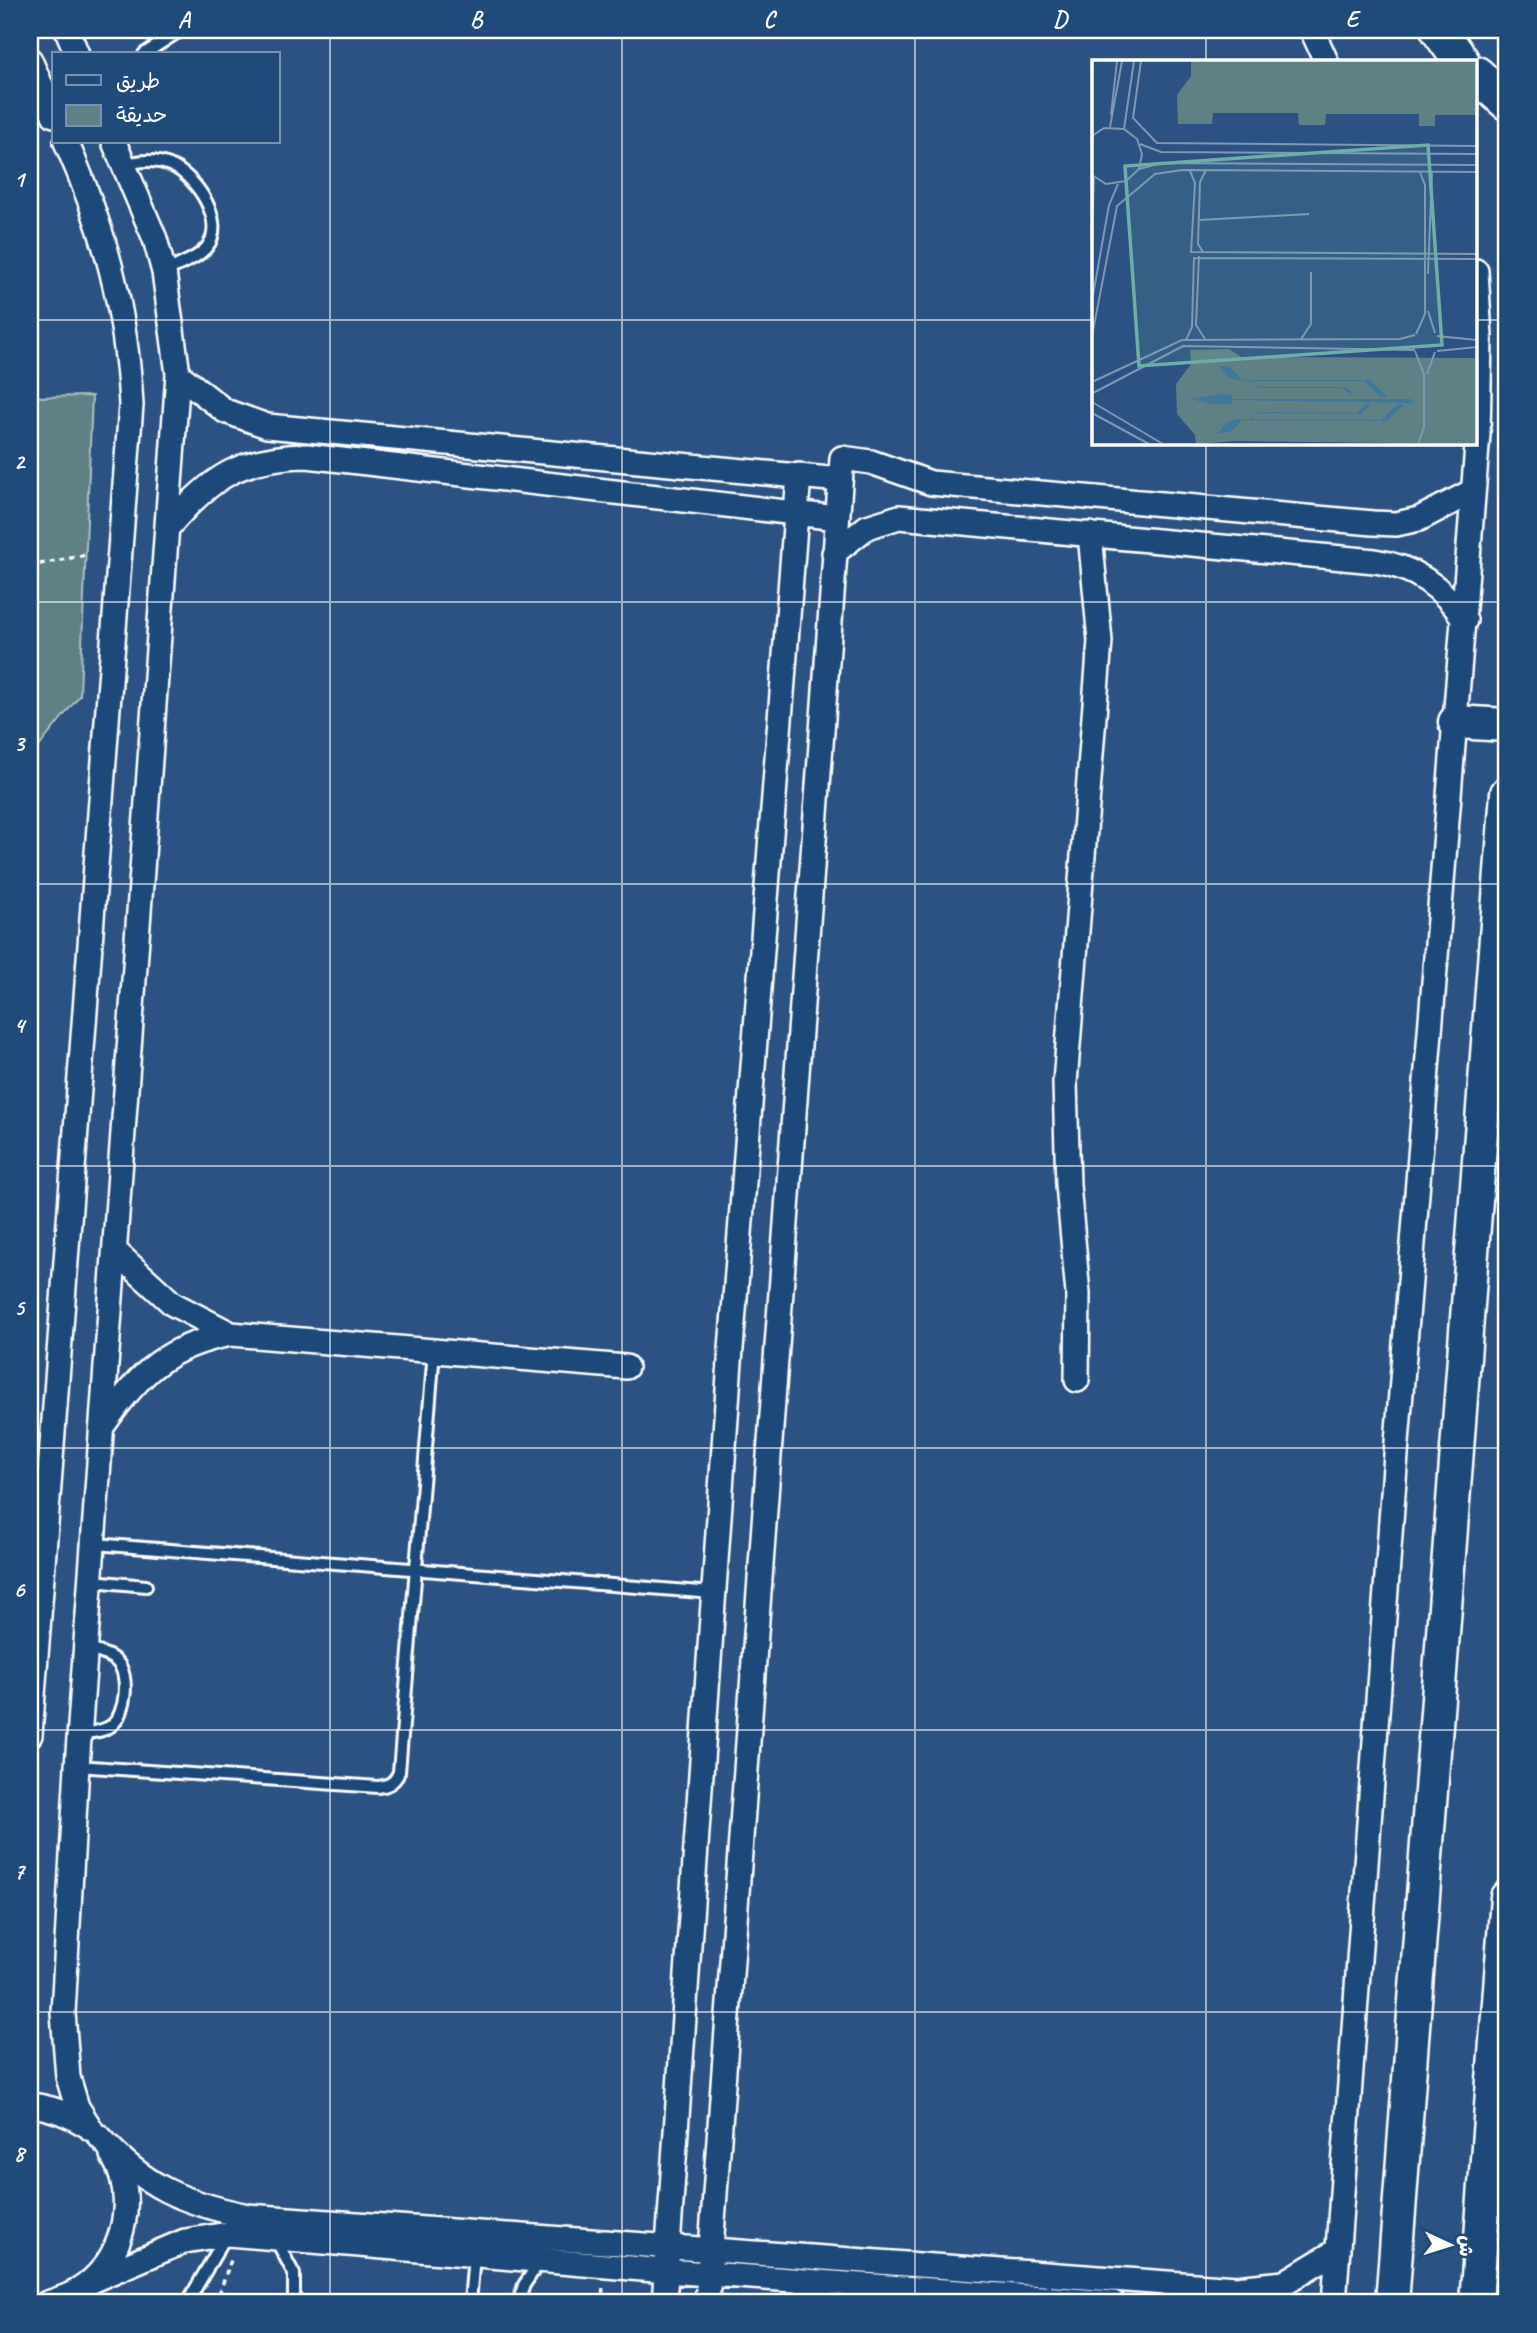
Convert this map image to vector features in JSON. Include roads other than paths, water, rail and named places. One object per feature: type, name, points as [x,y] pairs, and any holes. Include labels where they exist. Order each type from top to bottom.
[{"type":"main road","points":[[1439,30],[1460,60]]},
{"type":"main road","points":[[1478,76],[1507,102]]},
{"type":"main road","points":[[1455,722],[1507,725]]},
{"type":"main road","points":[[1392,2303],[1507,793]]},
{"type":"main road","points":[[1476,2303],[1507,1897]]},
{"type":"street","points":[[66,30],[76,52]]},
{"type":"street","points":[[1311,30],[1326,60]]},
{"type":"street","points":[[30,60],[52,110]]},
{"type":"street","points":[[30,1735],[131,405],[128,347],[118,290],[102,234],[67,144]]},
{"type":"street","points":[[93,2280],[113,2256],[120,2236],[125,2194],[117,2164],[76,2107],[64,2045],[77,1766],[178,374],[164,272],[155,239],[115,144]]},
{"type":"street","points":[[1478,328],[1478,416]]},
{"type":"street","points":[[178,374],[225,411],[278,428],[799,475],[871,462],[931,483],[1373,523],[1396,524],[1419,519],[1473,491]]},
{"type":"street","points":[[1334,2303],[1395,1466],[1465,620],[1476,444]]},
{"type":"street","points":[[169,526],[198,492],[218,478],[262,460],[285,456],[307,456],[837,518]]},
{"type":"street","points":[[707,2303],[841,469]]},
{"type":"street","points":[[664,2303],[713,1593],[799,475]]},
{"type":"street","points":[[834,553],[867,527],[899,517],[1391,564],[1433,584],[1465,620]]},
{"type":"street","points":[[1077,1380],[1078,1294],[1068,1185],[1065,1083],[1100,641],[1090,534]]},
{"type":"street","points":[[115,1251],[173,1304],[231,1334]]},
{"type":"street","points":[[102,1427],[135,1381],[159,1361],[186,1346],[231,1334],[626,1367]]},
{"type":"street","points":[[30,2105],[47,2106],[70,2115],[95,2133],[125,2165],[153,2184],[183,2199],[237,2214],[1236,2288],[1284,2283],[1338,2250]]},
{"type":"street","points":[[60,2301],[93,2280],[185,2241],[232,2235],[666,2271],[1113,2303]]},
{"type":"lane","points":[[147,52],[181,30]]},
{"type":"lane","points":[[124,164],[148,160],[171,165],[189,179],[211,213],[214,228],[206,248],[164,272]]},
{"type":"lane","points":[[77,1766],[378,1787],[391,1784],[400,1772],[434,1351]]},
{"type":"lane","points":[[94,1544],[713,1593]]},
{"type":"lane","points":[[92,1581],[146,1586]]},
{"type":"lane","points":[[80,1734],[104,1729],[116,1722],[121,1710],[124,1681],[123,1669],[115,1660],[87,1648]]},
{"type":"lane","points":[[187,2303],[232,2235]]},
{"type":"lane","points":[[275,2238],[284,2249],[294,2274],[294,2303]]},
{"type":"lane","points":[[470,2303],[474,2255]]},
{"type":"lane","points":[[518,2303],[524,2286],[540,2260]]}]
